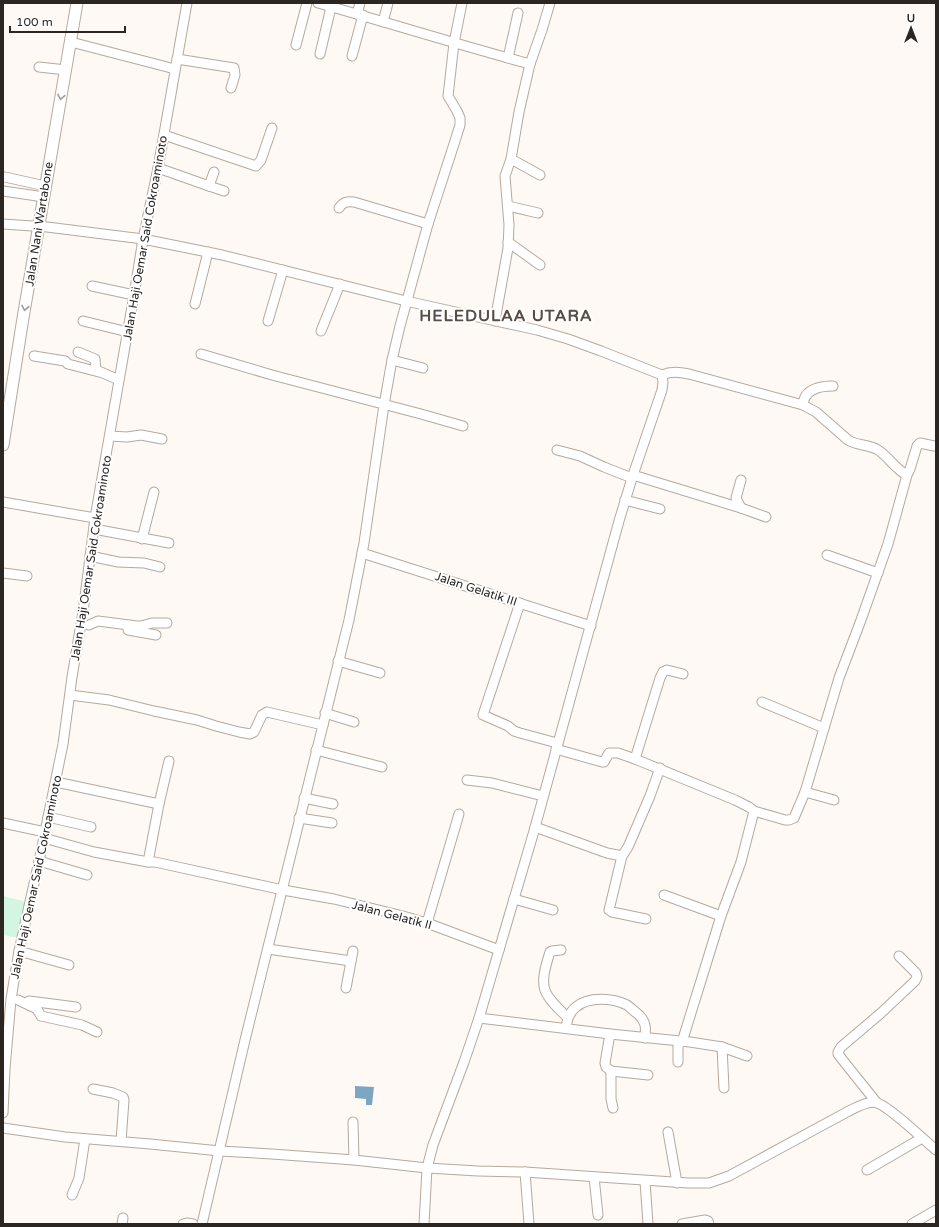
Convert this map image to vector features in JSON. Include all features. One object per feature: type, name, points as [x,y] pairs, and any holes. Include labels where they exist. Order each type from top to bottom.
[{"type":"main road","name":"Jalan Nani Wartabone","points":[[3,444],[44,192],[77,3]]},
{"type":"street","name":"Jalan Haji Oemar Said Cokroaminoto","points":[[3,1113],[6,1062],[15,999],[19,951],[56,782],[70,695],[85,625],[90,556],[95,518],[120,380],[142,239],[158,168],[187,3]]},
{"type":"street","points":[[296,45],[307,3]]},
{"type":"street","points":[[318,3],[530,64]]},
{"type":"street","points":[[352,56],[360,14],[360,3]]},
{"type":"street","points":[[383,22],[388,3]]},
{"type":"street","points":[[202,1224],[304,798],[349,620],[362,553],[392,360],[406,301],[428,224],[460,125],[460,118],[448,96],[454,43],[462,3]]},
{"type":"street","points":[[495,321],[508,242],[508,206],[505,176],[511,159],[519,112],[530,64],[550,3]]},
{"type":"street","points":[[320,54],[331,6]]},
{"type":"street","points":[[508,58],[518,13]]},
{"type":"street","points":[[71,42],[175,69]]},
{"type":"street","points":[[177,59],[234,68],[235,72],[231,88]]},
{"type":"street","points":[[39,67],[66,70]]},
{"type":"street","points":[[164,135],[256,166],[261,160],[272,128]]},
{"type":"street","points":[[511,159],[540,175]]},
{"type":"street","points":[[158,168],[224,191]]},
{"type":"street","points":[[209,186],[214,172]]},
{"type":"street","points":[[5,177],[44,192]]},
{"type":"street","points":[[3,191],[44,192]]},
{"type":"street","points":[[339,208],[343,203],[354,202],[428,224]]},
{"type":"street","points":[[508,206],[538,213]]},
{"type":"street","points":[[3,224],[142,239],[208,252],[406,301],[524,327],[568,339],[662,375],[671,372],[689,374],[803,405],[816,412],[848,440],[872,447],[879,451],[901,472],[907,475]]},
{"type":"street","points":[[508,242],[540,265]]},
{"type":"street","points":[[195,304],[208,252]]},
{"type":"street","points":[[268,321],[283,270]]},
{"type":"street","points":[[321,331],[340,284]]},
{"type":"street","points":[[92,286],[134,295]]},
{"type":"street","points":[[83,320],[128,332]]},
{"type":"street","points":[[78,352],[95,359],[95,368],[99,372]]},
{"type":"street","points":[[201,354],[272,375],[463,426]]},
{"type":"street","points":[[34,356],[65,361],[68,364],[99,372],[120,380]]},
{"type":"street","points":[[392,360],[423,368]]},
{"type":"street","points":[[424,1224],[427,1168],[479,1018],[535,827],[625,500],[662,390],[662,375]]},
{"type":"street","points":[[803,405],[805,396],[813,389],[823,386],[833,386]]},
{"type":"street","points":[[110,436],[141,435],[162,439]]},
{"type":"street","points":[[520,603],[483,715],[508,726],[514,731],[602,762],[604,762],[607,755],[611,752],[636,759],[739,801],[754,811],[785,820],[791,819],[795,816],[805,792],[839,678],[888,544],[907,475],[910,470],[918,443],[928,445]]},
{"type":"street","points":[[557,450],[580,456],[604,467],[632,476],[741,508],[766,517]]},
{"type":"street","points":[[741,480],[736,498],[741,508]]},
{"type":"street","points":[[142,539],[154,492]]},
{"type":"street","points":[[625,500],[660,510]]},
{"type":"street","points":[[3,502],[95,518]]},
{"type":"street","points":[[94,529],[169,543]]},
{"type":"street","name":"Jalan Gelatik III","points":[[362,553],[591,626]]},
{"type":"street","points":[[827,555],[878,573]]},
{"type":"street","points":[[90,556],[118,562],[144,563],[160,567]]},
{"type":"street","points":[[3,573],[27,576]]},
{"type":"street","points":[[85,625],[98,621],[137,626],[152,623],[167,623]]},
{"type":"street","points":[[85,625],[156,636]]},
{"type":"street","points":[[338,661],[380,673]]},
{"type":"street","points":[[636,759],[663,672],[667,670],[683,674]]},
{"type":"street","points":[[70,695],[109,700],[247,733],[254,732],[262,715],[267,712],[323,725]]},
{"type":"street","points":[[762,702],[824,728]]},
{"type":"street","points":[[325,713],[354,722]]},
{"type":"street","points":[[316,750],[382,767]]},
{"type":"street","points":[[148,862],[169,761]]},
{"type":"street","points":[[646,919],[612,912],[609,910],[622,856],[631,842],[660,768]]},
{"type":"street","points":[[467,780],[492,783],[543,796]]},
{"type":"street","points":[[56,782],[159,804]]},
{"type":"street","points":[[805,792],[834,800]]},
{"type":"street","points":[[304,798],[333,804]]},
{"type":"street","points":[[678,1062],[680,1042],[721,916],[743,855],[754,811]]},
{"type":"street","points":[[427,923],[459,814]]},
{"type":"street","points":[[48,817],[91,827]]},
{"type":"street","points":[[300,818],[332,823]]},
{"type":"street","name":"Jalan Gelatik II","points":[[3,823],[45,835],[94,852],[155,862],[283,890],[334,899],[427,923],[499,950]]},
{"type":"street","points":[[535,827],[607,853],[622,856]]},
{"type":"street","points":[[39,861],[87,875]]},
{"type":"street","points":[[664,895],[721,916]]},
{"type":"street","points":[[514,899],[553,910]]},
{"type":"street","points":[[268,949],[351,961]]},
{"type":"street","points":[[561,950],[552,950],[550,952],[544,982],[546,995],[567,1018]]},
{"type":"street","points":[[19,951],[69,965]]},
{"type":"street","points":[[346,988],[353,951]]},
{"type":"street","points":[[900,956],[917,975],[914,981],[881,1013],[841,1047],[838,1054],[877,1103],[893,1113],[936,1150]]},
{"type":"street","points":[[15,999],[76,1007]]},
{"type":"street","points":[[15,999],[37,1009],[41,1016],[82,1025],[97,1032]]},
{"type":"street","points":[[566,1028],[567,1018],[576,1006],[592,1000],[619,1002],[632,1009],[643,1019],[645,1025],[644,1038]]},
{"type":"street","points":[[479,1018],[722,1047],[744,1055]]},
{"type":"street","points":[[610,1034],[605,1063],[606,1067],[611,1071],[648,1075]]},
{"type":"street","points":[[722,1047],[724,1088]]},
{"type":"street","points":[[611,1071],[612,1108]]},
{"type":"street","points":[[93,1089],[113,1093],[123,1097],[121,1141]]},
{"type":"street","points":[[3,1128],[84,1139],[121,1141],[220,1151],[354,1160],[427,1168],[525,1172],[704,1184],[715,1181],[748,1165],[857,1107],[873,1102],[877,1103]]},
{"type":"street","points":[[353,1122],[354,1160]]},
{"type":"street","points":[[668,1132],[677,1183]]},
{"type":"street","points":[[867,1170],[922,1138]]},
{"type":"street","points":[[72,1195],[79,1178],[84,1139]]},
{"type":"street","points":[[525,1172],[529,1224]]},
{"type":"street","points":[[594,1177],[598,1215]]},
{"type":"street","points":[[645,1181],[648,1224]]},
{"type":"street","points":[[912,1224],[936,1210]]},
{"type":"street","points":[[682,1224],[707,1220],[709,1224]]},
{"type":"street","points":[[184,1224],[193,1224]]},
{"type":"green space","points":[[3,896],[27,902],[19,938],[3,935]]},
{"type":"water","points":[[355,1086],[374,1087],[372,1105],[366,1105],[366,1099],[355,1098]]},
{"type":"district","name":"HELEDULAA UTARA","points":[[506,315]]}]
